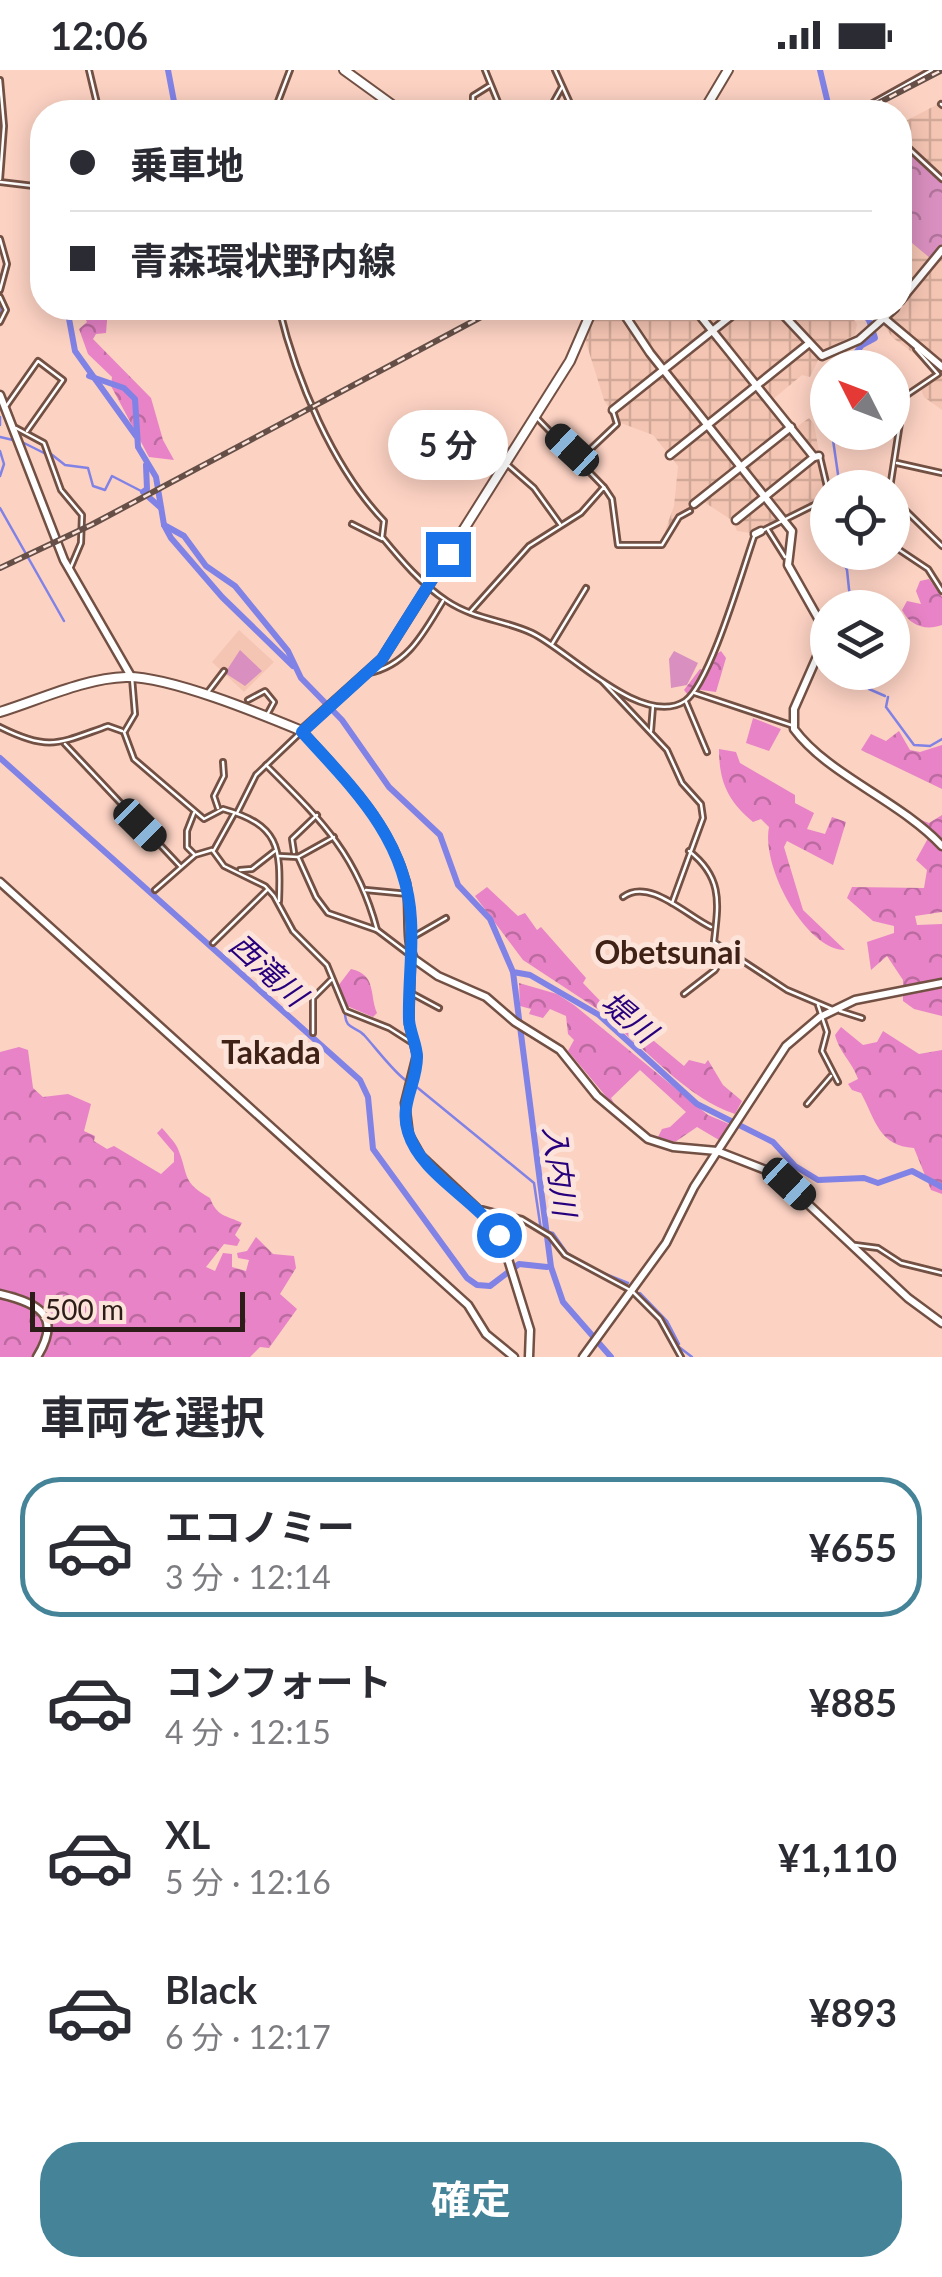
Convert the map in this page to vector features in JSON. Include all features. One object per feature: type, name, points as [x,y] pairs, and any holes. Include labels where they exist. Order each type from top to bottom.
[{"type":"main road","points":[[344,70],[385,100]]},
{"type":"main road","points":[[710,100],[728,70]]},
{"type":"main road","points":[[0,712],[109,680],[132,678],[208,698],[302,732],[368,674],[429,586],[570,361],[588,320]]},
{"type":"street","points":[[90,70],[96,100]]},
{"type":"street","points":[[279,100],[290,70]]},
{"type":"street","points":[[485,70],[497,100]]},
{"type":"street","points":[[556,70],[569,100]]},
{"type":"street","points":[[878,100],[932,70]]},
{"type":"street","points":[[0,80],[4,110],[0,180],[30,185]]},
{"type":"street","points":[[473,100],[490,85]]},
{"type":"street","points":[[555,100],[563,87]]},
{"type":"street","points":[[912,151],[942,178]]},
{"type":"street","points":[[0,239],[7,264],[0,290]]},
{"type":"street","points":[[912,286],[942,250]]},
{"type":"street","points":[[0,297],[6,310],[0,322]]},
{"type":"street","points":[[283,320],[300,373],[342,469],[384,522],[383,538],[429,586],[469,613],[528,631],[602,681],[653,706],[671,707],[694,693],[761,531],[810,507]]},
{"type":"street","points":[[629,320],[785,520],[793,535],[788,562]]},
{"type":"street","points":[[704,320],[817,456],[821,470]]},
{"type":"street","points":[[578,461],[616,426],[613,410],[725,320]]},
{"type":"street","points":[[787,320],[807,345],[822,356],[869,333],[884,320]]},
{"type":"street","points":[[888,320],[942,367]]},
{"type":"street","points":[[894,470],[904,397],[938,374],[913,343]]},
{"type":"street","points":[[670,455],[807,345]]},
{"type":"street","points":[[5,408],[38,361],[63,380],[26,432]]},
{"type":"street","points":[[0,395],[69,570],[132,678],[134,720],[124,732]]},
{"type":"street","points":[[535,416],[612,499],[618,546],[662,544],[678,516],[791,427]]},
{"type":"street","points":[[12,426],[44,443],[60,490],[82,515],[80,543],[69,570]]},
{"type":"street","points":[[736,520],[817,456]]},
{"type":"street","points":[[896,462],[942,473]]},
{"type":"street","points":[[505,463],[534,488],[560,525]]},
{"type":"street","points":[[469,613],[529,546],[581,513],[604,487]]},
{"type":"street","points":[[910,515],[942,546]]},
{"type":"street","points":[[352,524],[378,540],[383,538]]},
{"type":"street","points":[[761,531],[788,562],[826,634],[794,709],[792,724]]},
{"type":"street","points":[[910,557],[928,569],[942,591]]},
{"type":"street","points":[[551,645],[586,588]]},
{"type":"street","points":[[368,674],[408,652],[424,636],[444,599]]},
{"type":"street","points":[[208,698],[207,689],[224,671]]},
{"type":"street","points":[[602,681],[651,733],[678,767],[682,783],[701,804],[702,818],[672,902]]},
{"type":"street","points":[[248,700],[265,691],[274,698],[267,718]]},
{"type":"street","points":[[694,693],[760,718],[792,724],[830,764],[876,792],[942,846]]},
{"type":"street","points":[[685,701],[706,752]]},
{"type":"street","points":[[651,733],[653,706]]},
{"type":"street","points":[[0,726],[36,743],[64,744],[108,726],[124,732],[134,759],[204,820],[219,809]]},
{"type":"street","points":[[155,890],[195,855],[213,851],[252,780],[302,732],[378,818],[394,849],[408,894],[412,938],[409,1024],[417,1061],[405,1108],[408,1135],[421,1156],[475,1206],[499,1235],[530,1330],[529,1357]]},
{"type":"street","points":[[64,744],[180,866]]},
{"type":"street","points":[[219,809],[214,796],[224,776],[223,762]]},
{"type":"street","points":[[266,764],[335,836],[364,890],[377,930]]},
{"type":"street","points":[[219,809],[262,824],[279,856],[279,903]]},
{"type":"street","points":[[195,855],[187,847],[186,831],[196,812]]},
{"type":"street","points":[[318,814],[292,839],[323,908],[377,930],[438,976],[486,998],[560,1050],[585,1083],[638,1133],[665,1146],[717,1151],[776,1174],[942,1322]]},
{"type":"street","points":[[279,856],[297,856],[335,836]]},
{"type":"street","points":[[239,870],[252,869],[277,850]]},
{"type":"street","points":[[213,851],[224,866],[239,870],[268,889],[293,931],[322,956],[346,1011],[377,1022],[415,1045]]},
{"type":"street","points":[[689,851],[704,862],[720,890],[714,942],[788,990],[862,1018]]},
{"type":"street","points":[[0,882],[468,1305],[486,1334],[514,1357]]},
{"type":"street","points":[[213,942],[268,889]]},
{"type":"street","points":[[364,890],[408,894]]},
{"type":"street","points":[[623,898],[638,891],[672,902],[713,927]]},
{"type":"street","points":[[412,938],[446,918]]},
{"type":"street","points":[[684,994],[715,970],[727,950]]},
{"type":"street","points":[[312,1032],[313,998],[332,979]]},
{"type":"street","points":[[583,1357],[666,1242],[717,1151],[778,1055],[834,1009],[877,992],[942,983]]},
{"type":"street","points":[[410,992],[439,1008]]},
{"type":"street","points":[[818,1003],[827,1032],[822,1052],[838,1082]]},
{"type":"street","points":[[807,1104],[832,1075]]},
{"type":"street","points":[[475,1206],[522,1220],[550,1236],[565,1255],[629,1289],[660,1319],[681,1357]]},
{"type":"street","points":[[853,1245],[878,1248],[901,1263],[942,1272]]},
{"type":"street","points":[[0,1294],[35,1304],[45,1316],[48,1335],[38,1357]]},
{"type":"shaded area","points":[[942,102],[942,410],[924,397],[920,387],[937,379],[936,370],[893,338],[880,320],[912,320],[912,118]]},
{"type":"shaded area","points":[[591,320],[854,320],[857,324],[855,335],[823,350],[810,350],[810,377],[802,375],[772,400],[795,428],[810,419],[810,450],[819,450],[822,470],[810,470],[810,504],[751,533],[737,531],[733,521],[704,502],[679,517],[669,534],[665,531],[674,506],[678,466],[653,435],[618,422],[604,400],[584,336]]},
{"type":"shaded area","points":[[239,630],[274,662],[244,692],[212,662]]},
{"type":"green space","points":[[912,153],[942,180],[942,244],[930,258],[912,243]]},
{"type":"green space","points":[[107,320],[106,333],[96,334],[93,339],[151,398],[163,440],[174,460],[149,457],[111,386],[112,377],[88,354],[79,329],[87,322]]},
{"type":"green space","points":[[929,579],[942,597],[942,625],[919,626],[910,619],[910,602],[921,604],[916,591],[920,581]]},
{"type":"green space","points":[[240,650],[262,671],[245,686],[225,673]]},
{"type":"green space","points":[[674,651],[698,663],[687,685],[671,688],[669,659]]},
{"type":"green space","points":[[721,651],[726,658],[716,692],[694,689],[688,695],[684,690],[700,669],[707,671],[712,657]]},
{"type":"green space","points":[[753,718],[781,729],[769,751],[746,743]]},
{"type":"green space","points":[[899,731],[910,750],[920,752],[942,745],[942,789],[861,750],[871,734],[886,741]]},
{"type":"green space","points":[[719,749],[736,752],[740,763],[795,795],[795,803],[814,813],[807,829],[825,834],[832,817],[846,822],[833,865],[787,841],[784,847],[803,910],[845,950],[816,936],[789,904],[772,863],[769,827],[761,819],[753,822],[731,798],[723,781]]},
{"type":"green space","points":[[942,815],[942,912],[915,916],[917,925],[942,924],[942,1016],[914,1009],[903,1001],[903,980],[887,956],[871,970],[867,942],[894,933],[894,926],[873,921],[847,898],[852,887],[924,888],[927,870],[916,860],[932,831],[914,817],[929,823]]},
{"type":"green space","points":[[487,887],[518,916],[525,913],[537,930],[541,927],[586,978],[583,983],[606,1007],[602,1012],[523,960],[475,896]]},
{"type":"green space","points":[[351,969],[369,981],[377,1013],[373,1017],[347,1006],[338,986]]},
{"type":"green space","points":[[519,983],[557,994],[574,1005],[708,1115],[729,1124],[719,1140],[697,1127],[675,1142],[658,1137],[662,1129],[686,1112],[640,1070],[611,1098],[619,1112],[568,1051],[574,1040],[568,1034],[566,1016],[550,1009],[543,1018],[529,1014],[531,1009],[520,1006]]},
{"type":"green space","points":[[620,1022],[642,1039],[648,1036],[684,1066],[689,1060],[705,1064],[708,1060],[723,1085],[742,1101],[735,1114],[687,1088],[617,1027]]},
{"type":"green space","points":[[841,1027],[863,1045],[877,1042],[883,1031],[919,1054],[942,1050],[942,1194],[931,1190],[914,1148],[886,1137],[861,1093],[848,1084],[858,1079],[835,1035]]},
{"type":"green space","points":[[19,1047],[28,1050],[33,1088],[43,1097],[68,1094],[91,1104],[84,1131],[107,1149],[114,1146],[161,1174],[174,1162],[174,1153],[157,1133],[162,1128],[168,1135],[178,1149],[190,1182],[210,1198],[219,1212],[242,1223],[235,1235],[240,1240],[237,1246],[224,1244],[206,1267],[215,1271],[223,1253],[232,1254],[232,1267],[246,1271],[249,1260],[238,1258],[237,1253],[247,1251],[256,1237],[273,1254],[294,1256],[296,1268],[280,1294],[297,1309],[269,1348],[260,1347],[250,1357],[0,1357],[0,1052]]},
{"type":"waterway","name":"堤川","points":[[168,70],[174,100]]},
{"type":"waterway","points":[[820,70],[827,100]]},
{"type":"waterway","points":[[0,282],[3,270]]},
{"type":"waterway","points":[[0,306],[0,319]]},
{"type":"waterway","name":"堤川","points":[[69,320],[75,351],[136,436]]},
{"type":"waterway","points":[[858,350],[875,338],[869,320]]},
{"type":"waterway","name":"堤川","points":[[89,376],[124,388],[135,399],[138,447],[156,477],[164,525],[171,538],[222,597],[293,666]]},
{"type":"waterway","points":[[0,417],[0,425]]},
{"type":"waterway","points":[[0,437],[13,440]]},
{"type":"waterway","points":[[22,442],[46,454]]},
{"type":"waterway","points":[[834,450],[837,470]]},
{"type":"waterway","points":[[0,451],[4,464],[0,476]]},
{"type":"waterway","points":[[51,454],[65,465],[88,468],[93,486],[105,490],[112,476],[143,492]]},
{"type":"waterway","points":[[146,465],[147,489],[143,492],[161,508]]},
{"type":"waterway","points":[[0,508],[64,621]]},
{"type":"waterway","name":"堤川","points":[[164,525],[184,536],[206,566],[235,586],[288,651],[301,678],[342,720],[389,787],[440,835],[458,885],[490,919],[513,972],[530,975],[599,1015],[697,1104],[773,1142],[795,1166],[818,1180],[864,1178],[878,1183],[912,1171],[942,1187]]},
{"type":"waterway","points":[[847,570],[849,590]]},
{"type":"waterway","points":[[871,690],[885,696]]},
{"type":"waterway","points":[[888,697],[886,707],[914,745],[930,746],[942,739]]},
{"type":"waterway","name":"西滝川","points":[[0,758],[360,1080],[368,1097],[373,1149],[467,1278],[477,1285],[490,1286],[519,1264],[547,1267]]},
{"type":"waterway","name":"入内川","points":[[513,972],[551,1267],[563,1302],[611,1357]]},
{"type":"waterway","points":[[345,1014],[349,1025],[364,1035],[407,1081]]},
{"type":"waterway","points":[[413,1084],[534,1183],[541,1230],[553,1233],[567,1253],[589,1267]]},
{"type":"waterway","points":[[593,1269],[628,1283]]},
{"type":"waterway","points":[[640,1293],[667,1321],[679,1344]]},
{"type":"waterway","points":[[679,1347],[692,1357]]},
{"type":"railway","points":[[884,100],[942,70]]},
{"type":"railway","points":[[0,568],[91,525],[475,320]]},
{"type":"district","name":"Obetsunai","points":[[668,951]]},
{"type":"district","name":"Takada","points":[[271,1051]]},
{"type":"route","points":[[448,554],[382,659],[302,732],[378,818],[406,886],[412,934],[409,1024],[417,1055],[406,1095],[408,1135],[421,1156],[475,1206],[499,1235]]}]
